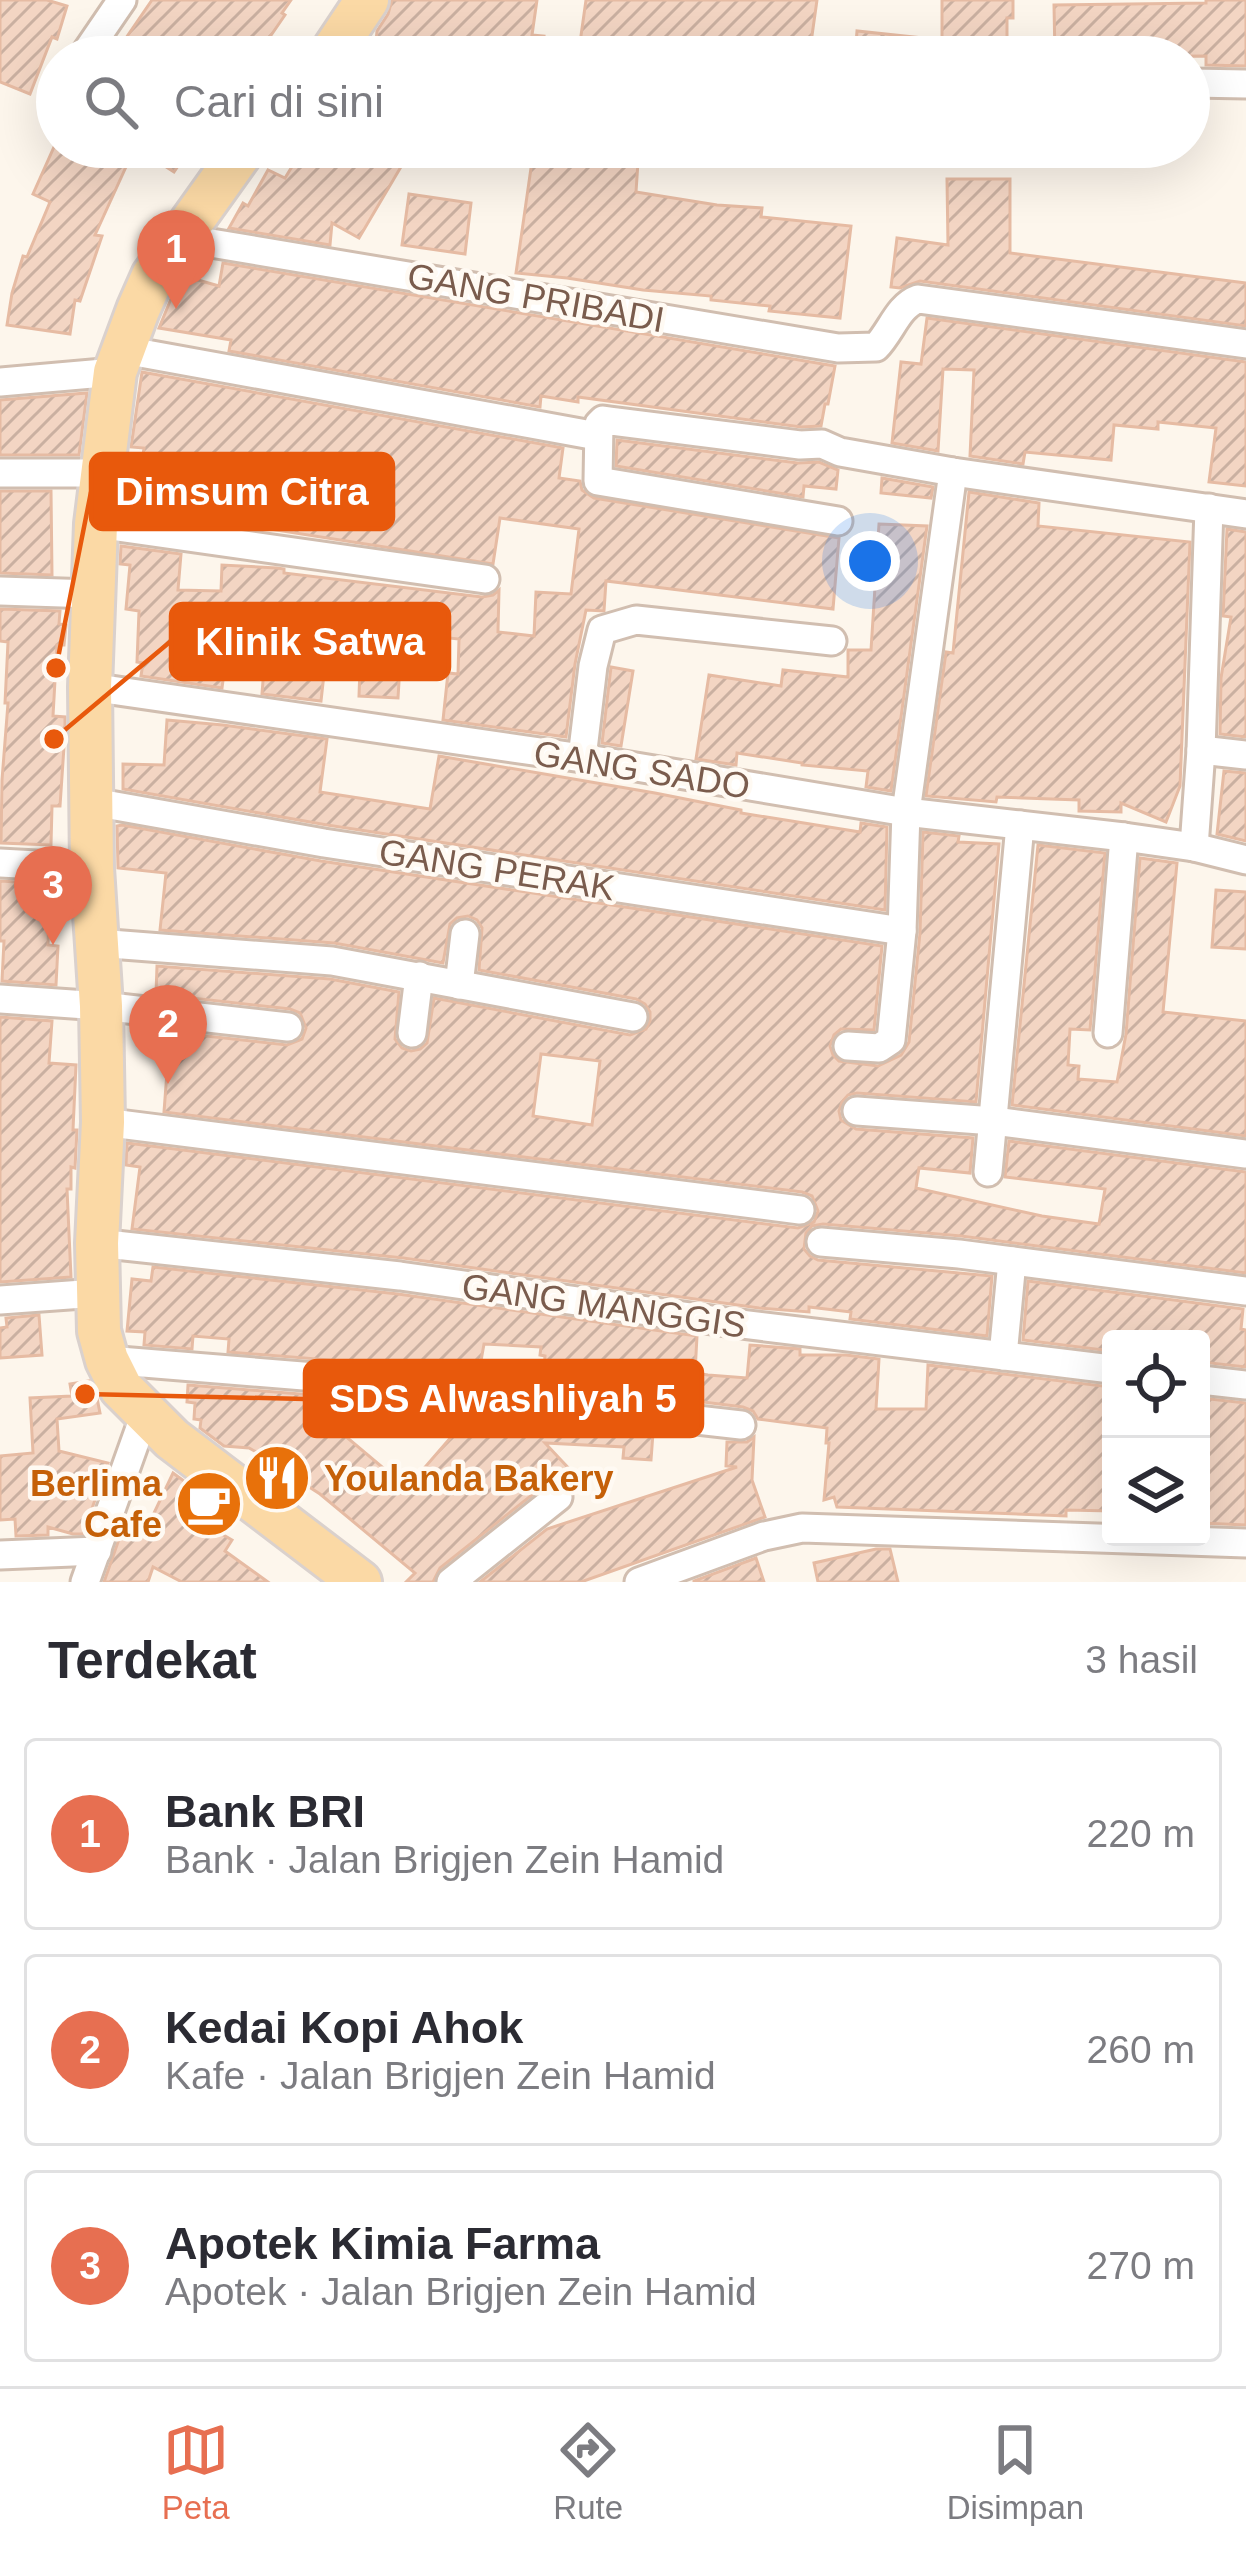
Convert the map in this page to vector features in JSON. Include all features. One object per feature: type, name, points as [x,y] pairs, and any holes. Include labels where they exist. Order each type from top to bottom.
[{"type":"main road","points":[[310,36],[333,0]]},
{"type":"main road","points":[[342,36],[367,0]]},
{"type":"main road","points":[[230,168],[153,276],[119,362],[95,524],[92,868],[104,1122],[97,1243],[99,1331],[121,1388],[145,1414],[360,1582]]},
{"type":"street","points":[[97,36],[122,0]]},
{"type":"street","points":[[1210,83],[1246,84]]},
{"type":"street","name":"GANG PRIBADI","points":[[181,238],[838,348],[876,347],[903,307],[918,299],[1246,344]]},
{"type":"street","points":[[0,382],[119,362],[597,436]]},
{"type":"street","points":[[838,521],[605,484],[596,473],[599,424],[603,420],[822,444],[840,452],[953,472],[1246,514]]},
{"type":"street","points":[[848,1046],[879,1048],[891,1040],[902,932],[906,812],[953,472]]},
{"type":"street","points":[[0,473],[102,473]]},
{"type":"street","points":[[1194,847],[1202,749],[1209,508]]},
{"type":"street","points":[[95,524],[485,578]]},
{"type":"street","points":[[0,591],[93,594]]},
{"type":"street","points":[[582,758],[602,630],[636,620],[832,641]]},
{"type":"street","name":"GANG SADO","points":[[90,687],[582,758],[906,812],[1194,847],[1246,860]]},
{"type":"street","points":[[1202,749],[1246,754]]},
{"type":"street","name":"GANG PERAK","points":[[93,802],[324,843],[902,932]]},
{"type":"street","points":[[988,1172],[1020,825]]},
{"type":"street","points":[[1108,1034],[1124,837]]},
{"type":"street","points":[[0,863],[92,868]]},
{"type":"street","points":[[459,985],[465,934]]},
{"type":"street","points":[[98,943],[332,961],[633,1017]]},
{"type":"street","points":[[412,1033],[419,976]]},
{"type":"street","points":[[0,999],[288,1027]]},
{"type":"street","points":[[857,1111],[994,1120],[1246,1154]]},
{"type":"street","points":[[104,1122],[800,1210]]},
{"type":"street","points":[[821,1242],[1246,1291]]},
{"type":"street","name":"GANG MANGGIS","points":[[97,1243],[400,1276],[1102,1368]]},
{"type":"street","points":[[1003,1357],[1012,1261]]},
{"type":"street","points":[[0,1300],[97,1293]]},
{"type":"street","points":[[107,1360],[475,1390],[741,1425]]},
{"type":"street","points":[[1210,1381],[1246,1385]]},
{"type":"street","points":[[85,1582],[145,1414]]},
{"type":"street","points":[[451,1582],[558,1497]]},
{"type":"street","points":[[639,1582],[802,1528],[1246,1543]]},
{"type":"street","points":[[0,1555],[97,1551]]},
{"type":"building","points":[[0,0],[47,0],[67,6],[58,36],[36,36],[36,78],[30,94],[0,82]]},
{"type":"building","points":[[152,0],[291,0],[270,36],[127,36]]},
{"type":"building","points":[[392,0],[537,0],[532,35],[544,36],[377,36]]},
{"type":"building","points":[[586,0],[817,0],[812,36],[581,36]]},
{"type":"building","points":[[942,0],[1013,0],[1007,36],[942,36]]},
{"type":"building","points":[[1246,0],[1246,66],[1210,65],[1210,36],[1055,36],[1054,5]]},
{"type":"building","points":[[857,31],[904,36],[857,36]]},
{"type":"building","points":[[45,168],[125,168],[95,235],[102,236],[80,301],[75,300],[70,334],[7,325],[23,256],[27,257],[50,202],[33,194]]},
{"type":"building","points":[[291,168],[400,168],[359,238],[332,223],[330,245],[229,228],[268,170],[285,178]]},
{"type":"building","points":[[531,168],[638,168],[636,192],[762,208],[761,217],[851,226],[840,318],[769,311],[770,306],[711,300],[711,296],[516,273]]},
{"type":"building","points":[[947,179],[1010,179],[1010,253],[1246,283],[1246,326],[920,281],[891,287],[897,238],[948,245]]},
{"type":"building","points":[[409,194],[471,203],[465,254],[402,245]]},
{"type":"building","points":[[223,263],[835,366],[828,404],[821,426],[801,427],[578,397],[578,402],[541,396],[540,407],[229,351],[231,340],[159,328],[184,276],[219,286]]},
{"type":"building","points":[[927,318],[1246,362],[1246,486],[1209,482],[1216,428],[1158,422],[1158,429],[1114,425],[1111,460],[1025,452],[1023,464],[970,456],[974,370],[943,369],[938,451],[892,443],[901,362],[921,364]]},
{"type":"building","points":[[142,372],[563,448],[559,478],[580,481],[582,490],[594,498],[839,538],[833,609],[606,581],[604,611],[586,610],[566,737],[443,720],[448,673],[458,674],[459,639],[402,633],[398,698],[359,696],[360,668],[325,665],[321,701],[262,694],[264,668],[273,669],[279,616],[240,614],[237,643],[228,642],[222,688],[141,676],[139,611],[126,609],[130,565],[120,564],[121,546],[181,554],[178,590],[221,591],[222,565],[277,568],[284,573],[482,597],[499,590],[498,632],[534,636],[536,592],[571,594],[579,529],[500,518],[493,564],[213,520],[217,494],[139,484],[144,448],[131,447]]},
{"type":"building","points":[[87,393],[79,455],[0,455],[0,400]]},
{"type":"building","points":[[617,440],[819,462],[838,470],[836,489],[804,486],[803,497],[616,466]]},
{"type":"building","points":[[882,478],[933,487],[931,498],[881,493]]},
{"type":"building","points":[[0,491],[51,491],[52,575],[0,573]]},
{"type":"building","points":[[969,492],[1039,503],[1038,526],[1190,542],[1180,786],[1166,822],[1121,803],[1121,812],[1079,811],[1079,800],[997,797],[996,802],[926,796],[946,652],[953,653]]},
{"type":"building","points":[[879,524],[927,526],[891,791],[866,787],[868,771],[737,753],[736,765],[696,759],[709,675],[781,686],[783,670],[848,677],[848,650],[871,650]]},
{"type":"building","points":[[1227,529],[1246,532],[1246,737],[1220,734],[1221,678],[1231,617],[1223,616]]},
{"type":"building","points":[[0,609],[60,611],[59,624],[66,625],[64,645],[57,645],[53,716],[65,717],[65,732],[60,806],[52,806],[51,845],[1,843],[8,642],[0,641]]},
{"type":"building","points":[[611,667],[633,671],[621,746],[602,743]]},
{"type":"building","points":[[167,720],[327,739],[320,792],[430,809],[439,756],[860,832],[861,823],[887,827],[885,910],[123,789],[123,764],[164,765]]},
{"type":"building","points":[[1224,771],[1246,773],[1246,841],[1217,834]]},
{"type":"building","points":[[117,826],[882,946],[874,1030],[841,1029],[830,1046],[839,1061],[878,1066],[901,1055],[909,1042],[920,933],[923,832],[959,836],[958,842],[999,844],[976,1102],[857,1093],[842,1102],[841,1120],[856,1129],[973,1138],[970,1173],[919,1168],[916,1188],[1099,1224],[1105,1189],[1005,1177],[1009,1141],[1246,1172],[1246,1273],[961,1236],[823,1224],[806,1233],[804,1249],[818,1260],[992,1276],[987,1336],[850,1319],[851,1312],[759,1308],[403,1258],[132,1229],[140,1167],[126,1165],[127,1143],[798,1228],[814,1222],[818,1211],[812,1196],[802,1192],[164,1112],[170,1032],[287,1045],[302,1039],[306,1028],[300,1013],[290,1009],[156,994],[157,966],[330,979],[399,992],[395,1039],[411,1051],[427,1043],[434,998],[630,1035],[646,1029],[650,1012],[636,999],[479,970],[482,928],[468,916],[450,924],[443,963],[334,943],[160,930],[166,873],[118,868]],"holes":[[[541,1054],[600,1061],[592,1125],[533,1116]]]},
{"type":"building","points":[[1038,845],[1105,853],[1090,1030],[1070,1029],[1068,1065],[1079,1066],[1078,1079],[1117,1082],[1126,1034],[1140,858],[1177,863],[1163,1012],[1246,1021],[1246,1136],[1012,1105]]},
{"type":"building","points":[[0,881],[50,884],[48,945],[58,946],[56,985],[2,981]]},
{"type":"building","points":[[1216,890],[1246,892],[1246,949],[1212,947]]},
{"type":"building","points":[[0,1017],[52,1021],[49,1063],[76,1065],[75,1168],[71,1167],[71,1189],[67,1189],[71,1277],[0,1282]]},
{"type":"building","points":[[153,1267],[398,1294],[697,1336],[695,1373],[708,1375],[747,1378],[750,1345],[800,1349],[800,1355],[879,1359],[876,1409],[926,1409],[928,1365],[1102,1386],[1102,1511],[1066,1510],[1066,1516],[837,1507],[834,1497],[824,1500],[827,1428],[758,1419],[743,1407],[543,1382],[541,1347],[484,1344],[479,1372],[228,1352],[229,1339],[193,1336],[192,1349],[144,1345],[145,1332],[127,1331],[132,1279],[151,1281]]},
{"type":"building","points":[[1028,1281],[1243,1309],[1246,1367],[1210,1363],[1210,1330],[1102,1330],[1102,1350],[1023,1340]]},
{"type":"building","points":[[39,1315],[42,1355],[0,1358],[0,1328],[7,1327],[6,1318]]},
{"type":"building","points":[[89,1381],[100,1413],[57,1419],[59,1451],[108,1463],[83,1534],[48,1527],[48,1535],[16,1536],[15,1519],[0,1520],[0,1456],[33,1453],[30,1398],[72,1396],[70,1384]]},
{"type":"building","points":[[188,1385],[473,1408],[653,1433],[651,1460],[623,1458],[624,1447],[545,1443],[574,1474],[566,1481],[547,1483],[440,1568],[433,1582],[406,1582],[415,1573],[320,1494],[249,1448],[224,1446],[200,1428],[201,1420],[194,1419],[195,1403],[187,1402]],"holes":[[[338,1430],[452,1436],[407,1488]]]},
{"type":"building","points":[[1210,1399],[1246,1403],[1246,1525],[1210,1523]]},
{"type":"building","points":[[754,1437],[752,1480],[765,1517],[581,1582],[480,1582],[547,1529],[737,1467],[726,1466],[727,1442],[747,1442]]},
{"type":"building","points":[[173,1473],[218,1506],[208,1526],[232,1540],[225,1551],[268,1582],[182,1582],[153,1567],[148,1582],[104,1582],[124,1525],[145,1532]]},
{"type":"building","points":[[890,1549],[898,1582],[818,1582],[814,1563]]},
{"type":"building","points":[[756,1558],[764,1582],[694,1582],[694,1581]]},
{"type":"place","name":"Bank BRI","points":[[176,309]]},
{"type":"place","name":"Dimsum Citra","points":[[56,668]]},
{"type":"place","name":"Klinik Satwa","points":[[54,739]]},
{"type":"place","name":"Apotek Kimia Farma","points":[[53,945]]},
{"type":"place","name":"Kedai Kopi Ahok","points":[[168,1084]]},
{"type":"place","name":"SDS Alwashliyah 5","points":[[85,1394]]},
{"type":"place","name":"Youlanda Bakery","points":[[277,1478]]},
{"type":"place","name":"Berlima Cafe","points":[[209,1504]]}]
